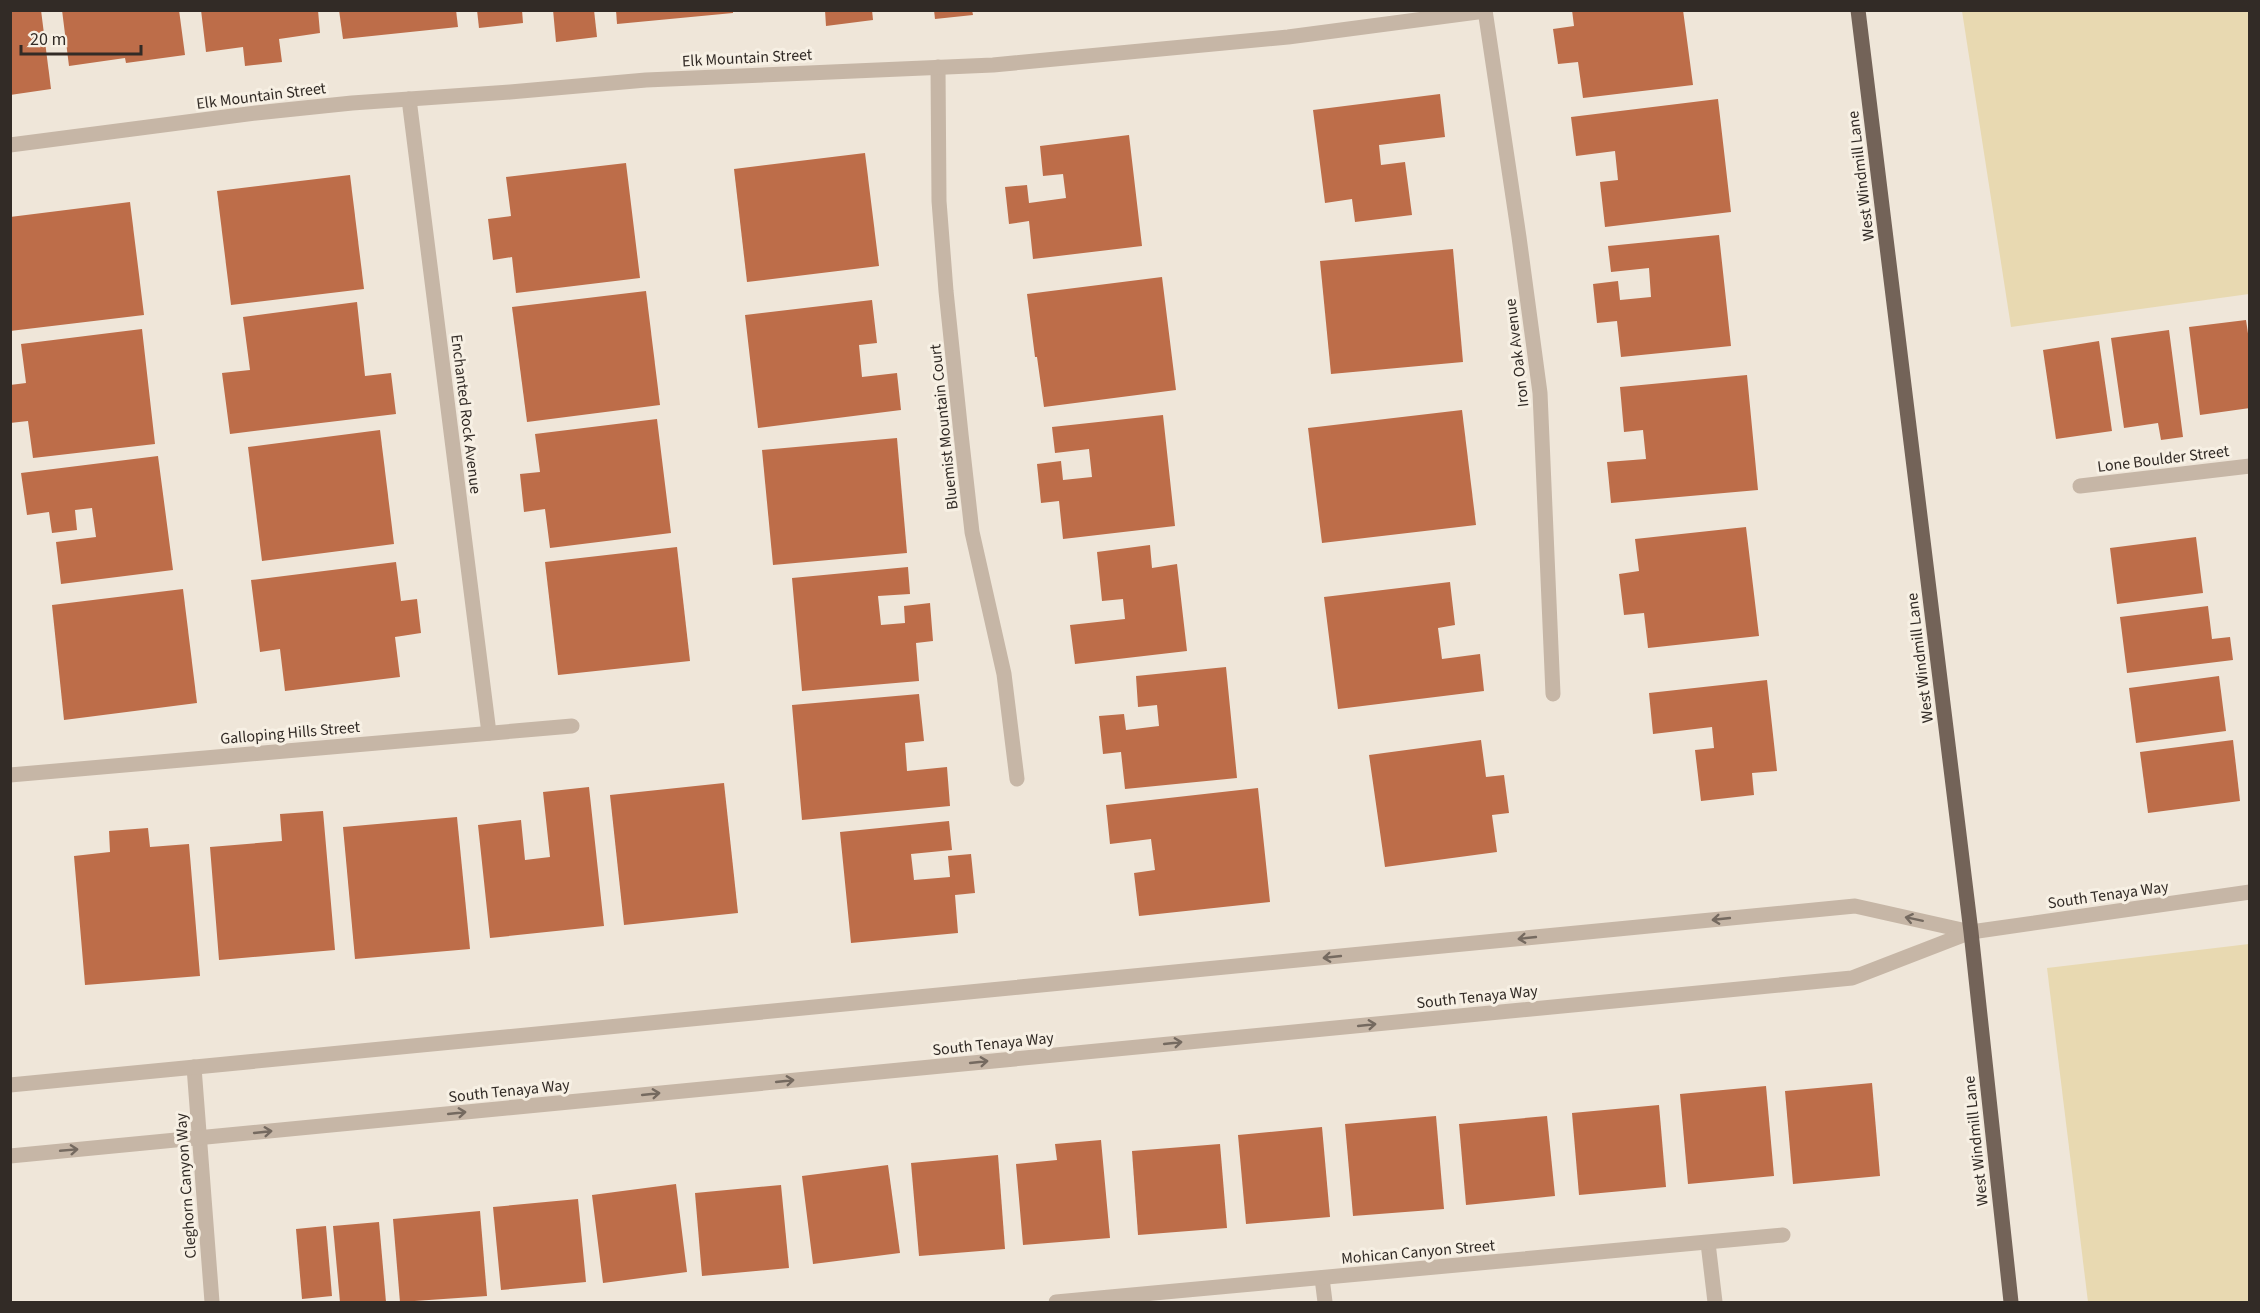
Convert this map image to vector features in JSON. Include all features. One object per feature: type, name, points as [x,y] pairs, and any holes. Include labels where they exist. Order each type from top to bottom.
[{"type":"main road","name":"West Windmill Lane","points":[[1858,10],[1971,932],[2011,1302]]},
{"type":"street","name":"Elk Mountain Street","points":[[10,145],[255,113],[409,99],[646,80],[993,65],[1288,37],[1485,11]]},
{"type":"street","name":"Iron Oak Avenue","points":[[1485,11],[1520,237],[1540,393],[1553,694]]},
{"type":"street","name":"Bluemist Mountain Court","points":[[938,67],[939,201],[961,434],[972,532],[1004,674],[1017,779]]},
{"type":"street","name":"Enchanted Rock Avenue","points":[[409,99],[489,734]]},
{"type":"street","name":"Lone Boulder Street","points":[[2080,486],[2250,466]]},
{"type":"street","name":"Galloping Hills Street","points":[[10,775],[572,726]]},
{"type":"street","name":"South Tenaya Way","points":[[10,1156],[1852,978],[1971,932],[2250,892]]},
{"type":"street","name":"South Tenaya Way","points":[[10,1085],[1855,906],[1971,932]]},
{"type":"street","name":"Cleghorn Canyon Way","points":[[194,1067],[212,1302]]},
{"type":"street","name":"Mohican Canyon Street","points":[[1056,1302],[1783,1235]]},
{"type":"street","points":[[1708,1243],[1716,1302]]},
{"type":"street","points":[[1322,1278],[1325,1302]]},
{"type":"sand","points":[[1962,11],[2249,11],[2249,294],[2011,327]]},
{"type":"sand","points":[[2249,944],[2249,1302],[2088,1302],[2047,968]]},
{"type":"building","points":[[10,10],[41,10],[51,89],[10,95]]},
{"type":"building","points":[[62,10],[179,10],[185,55],[126,63],[125,58],[69,66]]},
{"type":"building","points":[[201,10],[318,10],[320,33],[279,39],[282,62],[245,66],[243,47],[206,52]]},
{"type":"building","points":[[339,10],[456,10],[458,27],[343,39]]},
{"type":"building","points":[[477,10],[522,10],[523,23],[479,28]]},
{"type":"building","points":[[553,10],[594,10],[597,37],[556,42]]},
{"type":"building","points":[[616,10],[733,10],[733,13],[617,24]]},
{"type":"building","points":[[825,10],[872,10],[873,20],[826,26]]},
{"type":"building","points":[[934,10],[972,10],[973,15],[935,19]]},
{"type":"building","points":[[1572,10],[1683,10],[1693,85],[1583,98],[1578,62],[1558,64],[1553,29],[1574,26]]},
{"type":"building","points":[[1440,94],[1445,137],[1379,145],[1381,165],[1405,162],[1412,215],[1355,222],[1352,199],[1325,203],[1313,110]]},
{"type":"building","points":[[1718,99],[1731,212],[1605,227],[1600,182],[1618,180],[1615,151],[1576,156],[1571,117]]},
{"type":"building","points":[[1129,135],[1142,246],[1033,259],[1029,221],[1009,224],[1005,187],[1027,185],[1029,203],[1066,198],[1063,174],[1043,176],[1040,146]]},
{"type":"building","points":[[865,153],[879,266],[747,282],[734,169]]},
{"type":"building","points":[[626,163],[640,278],[516,293],[512,257],[493,260],[488,219],[511,216],[506,177]]},
{"type":"building","points":[[350,175],[364,289],[231,305],[217,191]]},
{"type":"building","points":[[130,202],[144,315],[10,331],[10,217]]},
{"type":"building","points":[[1719,235],[1731,346],[1621,357],[1617,321],[1597,323],[1593,284],[1618,281],[1620,300],[1651,297],[1649,268],[1611,272],[1608,246]]},
{"type":"building","points":[[1453,249],[1463,362],[1331,374],[1320,261]]},
{"type":"building","points":[[1162,277],[1176,390],[1044,407],[1027,294]]},
{"type":"building","points":[[646,291],[660,405],[527,422],[512,307]]},
{"type":"building","points":[[872,300],[877,343],[859,345],[862,377],[897,373],[901,410],[758,428],[745,315]]},
{"type":"building","points":[[357,302],[365,376],[391,373],[396,414],[230,434],[222,373],[250,370],[243,317]]},
{"type":"building","points":[[2246,320],[2250,347],[2250,408],[2200,415],[2189,327]]},
{"type":"building","points":[[142,329],[155,444],[33,458],[28,421],[10,423],[10,385],[26,383],[21,344]]},
{"type":"building","points":[[2169,330],[2183,437],[2161,440],[2158,423],[2124,428],[2111,338]]},
{"type":"building","points":[[2099,341],[2112,431],[2056,439],[2043,350]]},
{"type":"building","points":[[1747,375],[1758,490],[1611,503],[1607,462],[1646,459],[1643,430],[1624,432],[1620,387]]},
{"type":"building","points":[[1462,410],[1476,525],[1322,543],[1308,428]]},
{"type":"building","points":[[1163,415],[1175,526],[1063,539],[1059,501],[1041,503],[1037,464],[1061,461],[1063,480],[1092,477],[1089,449],[1055,453],[1052,427]]},
{"type":"building","points":[[657,419],[671,533],[550,548],[545,509],[524,512],[520,474],[540,472],[535,434]]},
{"type":"building","points":[[380,430],[394,544],[262,561],[248,447]]},
{"type":"building","points":[[897,438],[907,553],[773,565],[762,450]]},
{"type":"building","points":[[158,456],[173,570],[61,584],[56,542],[96,537],[92,508],[75,510],[77,530],[52,533],[49,512],[27,515],[21,473]]},
{"type":"building","points":[[1746,527],[1759,636],[1648,648],[1644,613],[1624,615],[1619,574],[1639,571],[1635,539]]},
{"type":"building","points":[[2196,537],[2203,593],[2117,604],[2110,548]]},
{"type":"building","points":[[1150,545],[1152,568],[1177,564],[1187,651],[1075,664],[1070,625],[1125,619],[1123,599],[1102,601],[1097,552]]},
{"type":"building","points":[[677,547],[690,661],[558,675],[545,562]]},
{"type":"building","points":[[396,562],[401,601],[417,599],[421,633],[395,637],[400,677],[285,691],[280,649],[260,652],[251,580]]},
{"type":"building","points":[[908,567],[910,594],[878,596],[881,625],[905,623],[904,606],[930,603],[933,641],[916,643],[919,681],[802,691],[792,578]]},
{"type":"building","points":[[1450,582],[1455,625],[1438,628],[1442,659],[1480,654],[1484,691],[1338,709],[1324,597]]},
{"type":"building","points":[[183,589],[197,703],[64,720],[52,605]]},
{"type":"building","points":[[2208,606],[2212,639],[2230,637],[2233,660],[2127,673],[2120,617]]},
{"type":"building","points":[[1226,667],[1237,778],[1125,789],[1121,752],[1103,754],[1099,716],[1124,714],[1126,730],[1159,726],[1157,705],[1138,707],[1136,676]]},
{"type":"building","points":[[2219,676],[2226,731],[2136,743],[2129,688]]},
{"type":"building","points":[[1767,680],[1777,771],[1752,773],[1754,795],[1701,801],[1695,750],[1714,748],[1712,727],[1653,734],[1649,693]]},
{"type":"building","points":[[919,694],[924,741],[905,743],[907,771],[947,767],[950,806],[802,820],[792,705]]},
{"type":"building","points":[[1481,740],[1486,777],[1504,775],[1509,813],[1492,815],[1497,852],[1385,867],[1369,755]]},
{"type":"building","points":[[2233,740],[2240,801],[2148,813],[2140,752]]},
{"type":"building","points":[[724,783],[738,913],[624,925],[610,795]]},
{"type":"building","points":[[589,787],[604,926],[490,938],[478,825],[521,820],[525,860],[550,857],[543,792]]},
{"type":"building","points":[[1258,788],[1270,902],[1139,916],[1134,873],[1155,870],[1151,839],[1110,844],[1106,805]]},
{"type":"building","points":[[323,811],[335,950],[219,960],[210,847],[282,841],[280,814]]},
{"type":"building","points":[[457,817],[470,949],[355,959],[343,827]]},
{"type":"building","points":[[949,821],[952,850],[911,854],[914,880],[950,877],[948,856],[971,854],[975,893],[955,895],[958,933],[851,943],[840,832]]},
{"type":"building","points":[[148,828],[150,847],[189,844],[200,976],[85,985],[74,856],[110,852],[109,831]]},
{"type":"building","points":[[1872,1083],[1880,1176],[1793,1184],[1785,1091]]},
{"type":"building","points":[[1766,1086],[1774,1176],[1688,1184],[1680,1094]]},
{"type":"building","points":[[1659,1105],[1666,1187],[1579,1195],[1572,1113]]},
{"type":"building","points":[[1436,1116],[1444,1209],[1353,1216],[1345,1124]]},
{"type":"building","points":[[1547,1116],[1555,1196],[1466,1205],[1459,1124]]},
{"type":"building","points":[[1322,1127],[1330,1217],[1246,1224],[1238,1135]]},
{"type":"building","points":[[1101,1140],[1110,1238],[1023,1245],[1016,1164],[1057,1160],[1055,1144]]},
{"type":"building","points":[[1220,1144],[1227,1228],[1138,1235],[1132,1151]]},
{"type":"building","points":[[998,1155],[1005,1249],[919,1256],[911,1163]]},
{"type":"building","points":[[888,1165],[900,1253],[813,1264],[802,1176]]},
{"type":"building","points":[[676,1184],[687,1272],[603,1283],[592,1195]]},
{"type":"building","points":[[781,1185],[789,1268],[702,1276],[695,1193]]},
{"type":"building","points":[[578,1199],[586,1282],[501,1290],[493,1207]]},
{"type":"building","points":[[480,1211],[487,1296],[400,1302],[393,1219]]},
{"type":"building","points":[[379,1222],[386,1302],[340,1302],[333,1226]]},
{"type":"building","points":[[326,1226],[332,1296],[302,1299],[296,1229]]}]
